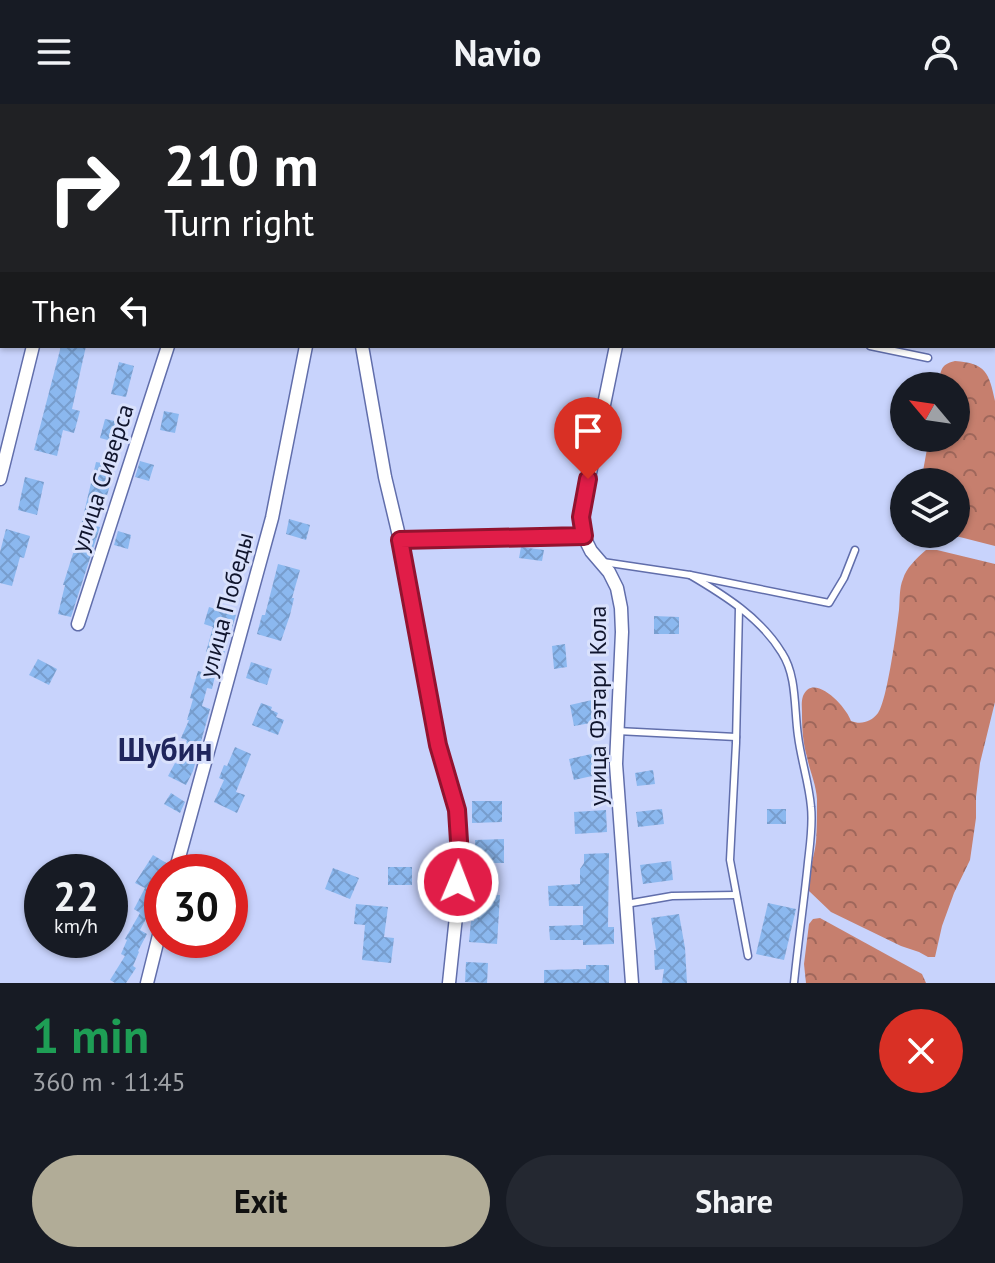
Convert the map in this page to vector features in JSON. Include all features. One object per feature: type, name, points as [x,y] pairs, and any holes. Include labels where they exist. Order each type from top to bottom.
[{"type":"street","points":[[0,479],[33,348]]},
{"type":"street","name":"улица Сиверса","points":[[78,624],[167,348]]},
{"type":"street","name":"улица Победы","points":[[180,854],[272,518],[306,348]]},
{"type":"street","points":[[362,348],[438,745],[457,810],[460,857],[449,983]]},
{"type":"street","points":[[584,536],[583,505],[616,348]]},
{"type":"street","name":"улица Фэтари Кола","points":[[584,536],[591,551],[609,572],[617,588],[621,608],[616,764],[632,983]]},
{"type":"street","points":[[147,983],[153,958]]},
{"type":"lane","points":[[880,348],[928,358]]},
{"type":"lane","points":[[400,540],[584,536]]},
{"type":"lane","points":[[600,561],[690,575],[829,603],[844,578],[855,550]]},
{"type":"lane","points":[[690,575],[716,591],[761,627],[785,656],[794,689],[798,738],[811,808],[794,983]]},
{"type":"lane","points":[[739,608],[730,860],[748,956]]},
{"type":"lane","points":[[617,731],[736,737]]},
{"type":"lane","points":[[626,904],[672,896],[736,895]]},
{"type":"green space","points":[[965,362],[980,367],[991,383],[995,401],[995,546],[970,540],[970,468],[924,468],[926,452],[970,452],[970,372],[941,372],[950,363]]},
{"type":"green space","points":[[926,550],[995,564],[995,702],[980,763],[970,860],[942,926],[935,957],[901,946],[831,912],[809,891],[816,842],[817,799],[802,720],[803,696],[814,687],[837,700],[851,721],[866,722],[878,713],[891,664],[904,575]]},
{"type":"green space","points":[[820,918],[922,974],[926,983],[806,983],[804,964],[809,924],[813,919]]},
{"type":"building","points":[[60,348],[86,348],[72,409],[80,411],[74,433],[63,430],[57,456],[34,450]]},
{"type":"building","points":[[119,362],[134,366],[126,397],[111,394]]},
{"type":"building","points":[[164,411],[179,414],[175,433],[160,430]]},
{"type":"building","points":[[105,419],[120,422],[115,442],[100,438]]},
{"type":"building","points":[[105,454],[118,458],[103,509],[95,507],[90,525],[100,527],[71,617],[58,614],[96,462],[102,463]]},
{"type":"building","points":[[140,461],[154,465],[149,481],[135,477]]},
{"type":"building","points":[[25,477],[44,482],[37,515],[18,510]]},
{"type":"building","points":[[289,519],[310,525],[306,540],[286,534]]},
{"type":"building","points":[[6,529],[30,536],[12,586],[0,583],[0,552]]},
{"type":"building","points":[[118,531],[131,535],[128,549],[114,545]]},
{"type":"building","points":[[521,547],[544,550],[542,561],[519,558]]},
{"type":"building","points":[[278,564],[300,570],[281,641],[257,634]]},
{"type":"building","points":[[209,607],[236,615],[223,657],[206,652],[213,627],[204,624]]},
{"type":"building","points":[[654,616],[679,617],[679,634],[654,634]]},
{"type":"building","points":[[565,644],[567,667],[554,669],[552,646]]},
{"type":"building","points":[[38,659],[57,669],[49,685],[29,675]]},
{"type":"building","points":[[251,662],[272,669],[267,685],[246,678]]},
{"type":"building","points":[[206,669],[216,672],[212,689],[207,688],[202,706],[210,709],[193,771],[186,785],[168,776],[175,763],[178,764],[187,740],[181,738],[189,720],[193,699],[190,698],[198,671],[205,673]]},
{"type":"building","points":[[592,700],[596,722],[574,726],[570,705]]},
{"type":"building","points":[[261,703],[272,707],[271,710],[278,713],[276,717],[284,720],[278,735],[252,725]]},
{"type":"building","points":[[235,747],[251,754],[236,792],[245,795],[237,813],[214,802],[224,780],[219,778]]},
{"type":"building","points":[[596,753],[601,774],[574,780],[569,759]]},
{"type":"building","points":[[653,770],[655,784],[637,786],[635,773]]},
{"type":"building","points":[[171,793],[185,802],[180,813],[164,804]]},
{"type":"building","points":[[472,801],[502,801],[502,822],[472,823]]},
{"type":"building","points":[[662,809],[664,824],[638,827],[636,812]]},
{"type":"building","points":[[767,809],[786,809],[786,824],[767,824]]},
{"type":"building","points":[[606,810],[607,832],[575,834],[574,812]]},
{"type":"building","points":[[504,839],[504,863],[476,863],[475,840]]},
{"type":"building","points":[[609,853],[608,927],[614,927],[614,944],[583,945],[583,940],[550,940],[549,926],[583,925],[583,906],[549,906],[548,886],[580,884],[584,854]]},
{"type":"building","points":[[671,861],[673,880],[643,884],[640,865]]},
{"type":"building","points":[[388,867],[412,867],[412,885],[388,885]]},
{"type":"building","points":[[333,868],[359,878],[350,899],[325,889]]},
{"type":"building","points":[[144,869],[144,888],[135,883]]},
{"type":"building","points":[[144,890],[144,923],[140,930],[144,932],[144,940],[133,966],[136,968],[126,983],[115,983],[110,980],[124,958],[128,958],[128,934],[140,913],[134,909]]},
{"type":"building","points":[[475,894],[500,895],[497,944],[469,942]]},
{"type":"building","points":[[768,903],[796,909],[784,960],[756,954]]},
{"type":"building","points":[[356,904],[388,907],[384,937],[394,938],[391,963],[362,960],[365,925],[354,924]]},
{"type":"building","points":[[679,914],[687,983],[662,983],[664,969],[655,970],[656,950],[651,918]]},
{"type":"building","points":[[466,962],[488,963],[487,983],[465,982]]},
{"type":"building","points":[[586,965],[609,965],[609,983],[544,983],[544,970],[586,969]]},
{"type":"district","name":"Шубин","points":[[165,749]]},
{"type":"route","points":[[458,882],[457,810],[438,745],[400,540],[584,536],[581,517],[588,479]]}]
